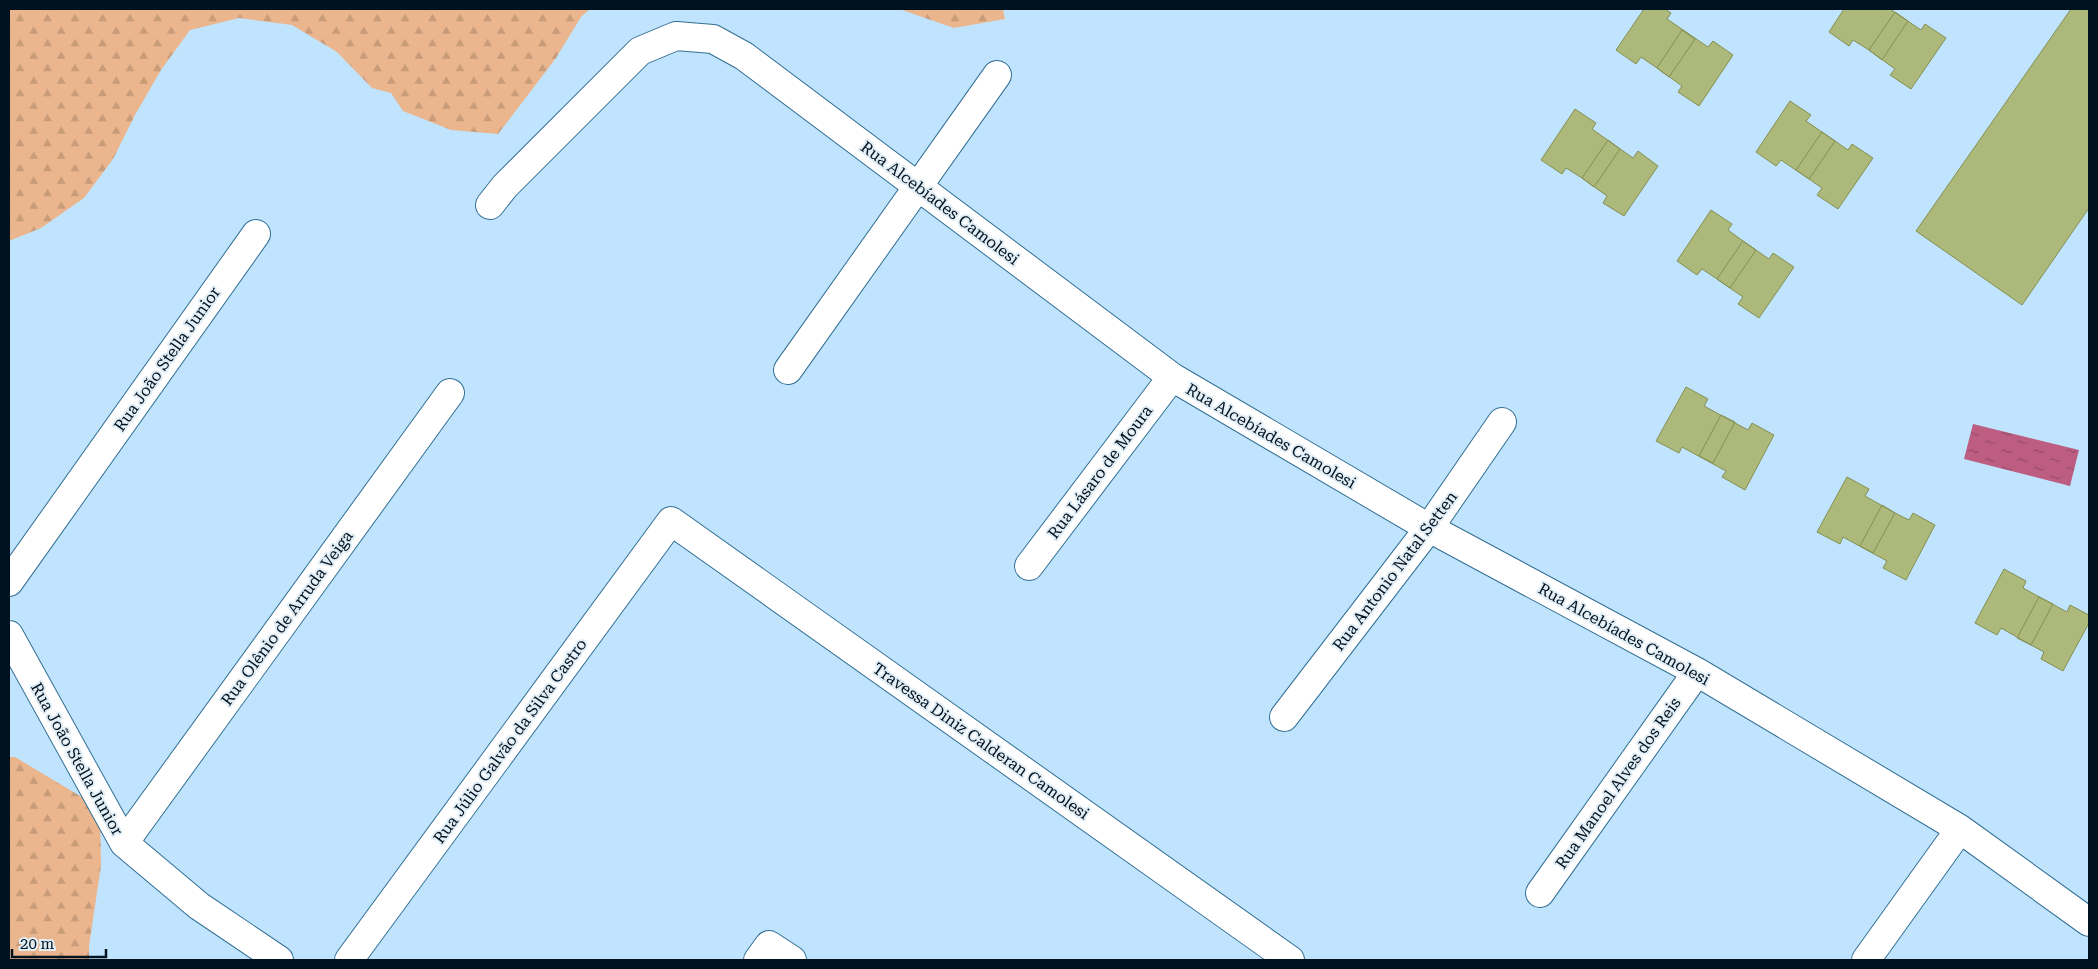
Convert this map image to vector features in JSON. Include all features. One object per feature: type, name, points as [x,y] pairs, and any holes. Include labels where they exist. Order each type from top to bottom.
[{"type":"street","name":"Rua Alcebíades Camolesi","points":[[497,196],[640,51],[676,36],[713,39],[744,56],[1172,377],[1429,528],[1697,672],[1960,830],[2089,922]]},
{"type":"street","points":[[788,370],[997,76]]},
{"type":"street","name":"Rua João Stella Junior","points":[[9,582],[256,234]]},
{"type":"street","name":"Rua Lásaro de Moura","points":[[1029,566],[1172,377]]},
{"type":"street","name":"Rua Olênio de Arruda Veiga","points":[[124,843],[450,393]]},
{"type":"street","name":"Rua Antonio Natal Setten","points":[[1284,717],[1429,528],[1502,422]]},
{"type":"street","name":"Rua Júlio Galvão da Silva Castro","points":[[349,960],[672,521]]},
{"type":"street","name":"Travessa Diniz Calderan Camolesi","points":[[672,521],[1290,960]]},
{"type":"street","name":"Rua João Stella Junior","points":[[9,635],[124,843],[199,906],[279,960]]},
{"type":"street","name":"Rua Manoel Alves dos Reis","points":[[1540,893],[1697,672]]},
{"type":"street","points":[[1866,960],[1960,830]]},
{"type":"street","points":[[758,960],[769,945],[792,960]]},
{"type":"green space","points":[[9,9],[590,9],[581,17],[556,58],[498,134],[451,130],[403,111],[391,93],[372,88],[337,52],[292,25],[239,18],[190,30],[161,70],[135,115],[113,159],[84,198],[41,228],[9,241]]},
{"type":"green space","points":[[899,9],[1003,9],[1005,19],[954,28]]},
{"type":"green space","points":[[9,757],[15,757],[100,808],[101,866],[89,946],[89,960],[9,960]]},
{"type":"water","points":[[1973,424],[2079,450],[2070,486],[1964,459]]},
{"type":"building","points":[[1644,9],[1665,9],[1671,13],[1667,19],[1708,47],[1713,41],[1733,55],[1699,106],[1678,92],[1682,86],[1641,57],[1636,64],[1616,50]]},
{"type":"building","points":[[1844,9],[1890,9],[1921,30],[1925,24],[1946,38],[1911,89],[1890,75],[1895,69],[1869,50],[1853,40],[1849,46],[1829,32]]},
{"type":"building","points":[[2071,9],[2089,9],[2089,208],[2022,305],[1916,231]]},
{"type":"building","points":[[1895,12],[1908,21],[1882,60],[1869,50]]},
{"type":"building","points":[[1682,30],[1695,39],[1669,77],[1657,68]]},
{"type":"building","points":[[1790,101],[1811,115],[1806,121],[1848,150],[1852,144],[1873,158],[1838,209],[1817,195],[1822,188],[1781,160],[1776,166],[1756,152]]},
{"type":"building","points":[[1575,109],[1596,123],[1592,129],[1633,158],[1638,151],[1658,166],[1624,216],[1603,203],[1607,196],[1582,178],[1566,168],[1562,174],[1541,160]]},
{"type":"building","points":[[1822,132],[1835,141],[1809,179],[1796,170]]},
{"type":"building","points":[[1608,140],[1620,149],[1594,187],[1582,178]]},
{"type":"building","points":[[1711,210],[1732,224],[1728,230],[1769,259],[1773,253],[1794,267],[1759,318],[1738,304],[1743,297],[1702,269],[1697,275],[1677,261]]},
{"type":"building","points":[[1743,241],[1756,250],[1730,288],[1717,279]]},
{"type":"building","points":[[1686,387],[1708,399],[1704,406],[1748,430],[1752,423],[1774,435],[1745,490],[1722,477],[1726,471],[1682,447],[1679,453],[1656,441]]},
{"type":"building","points":[[1721,415],[1735,422],[1713,463],[1699,456]]},
{"type":"building","points":[[1847,477],[1869,489],[1865,496],[1895,513],[1909,520],[1913,513],[1935,525],[1906,580],[1883,568],[1887,561],[1843,537],[1840,544],[1817,532]]},
{"type":"building","points":[[1882,505],[1895,513],[1873,553],[1860,546]]},
{"type":"building","points":[[2004,569],[2026,581],[2023,588],[2067,612],[2070,605],[2089,615],[2089,623],[2063,671],[2041,659],[2044,652],[2001,628],[1997,635],[1975,623]]},
{"type":"building","points":[[2039,597],[2053,604],[2031,645],[2017,638]]}]
